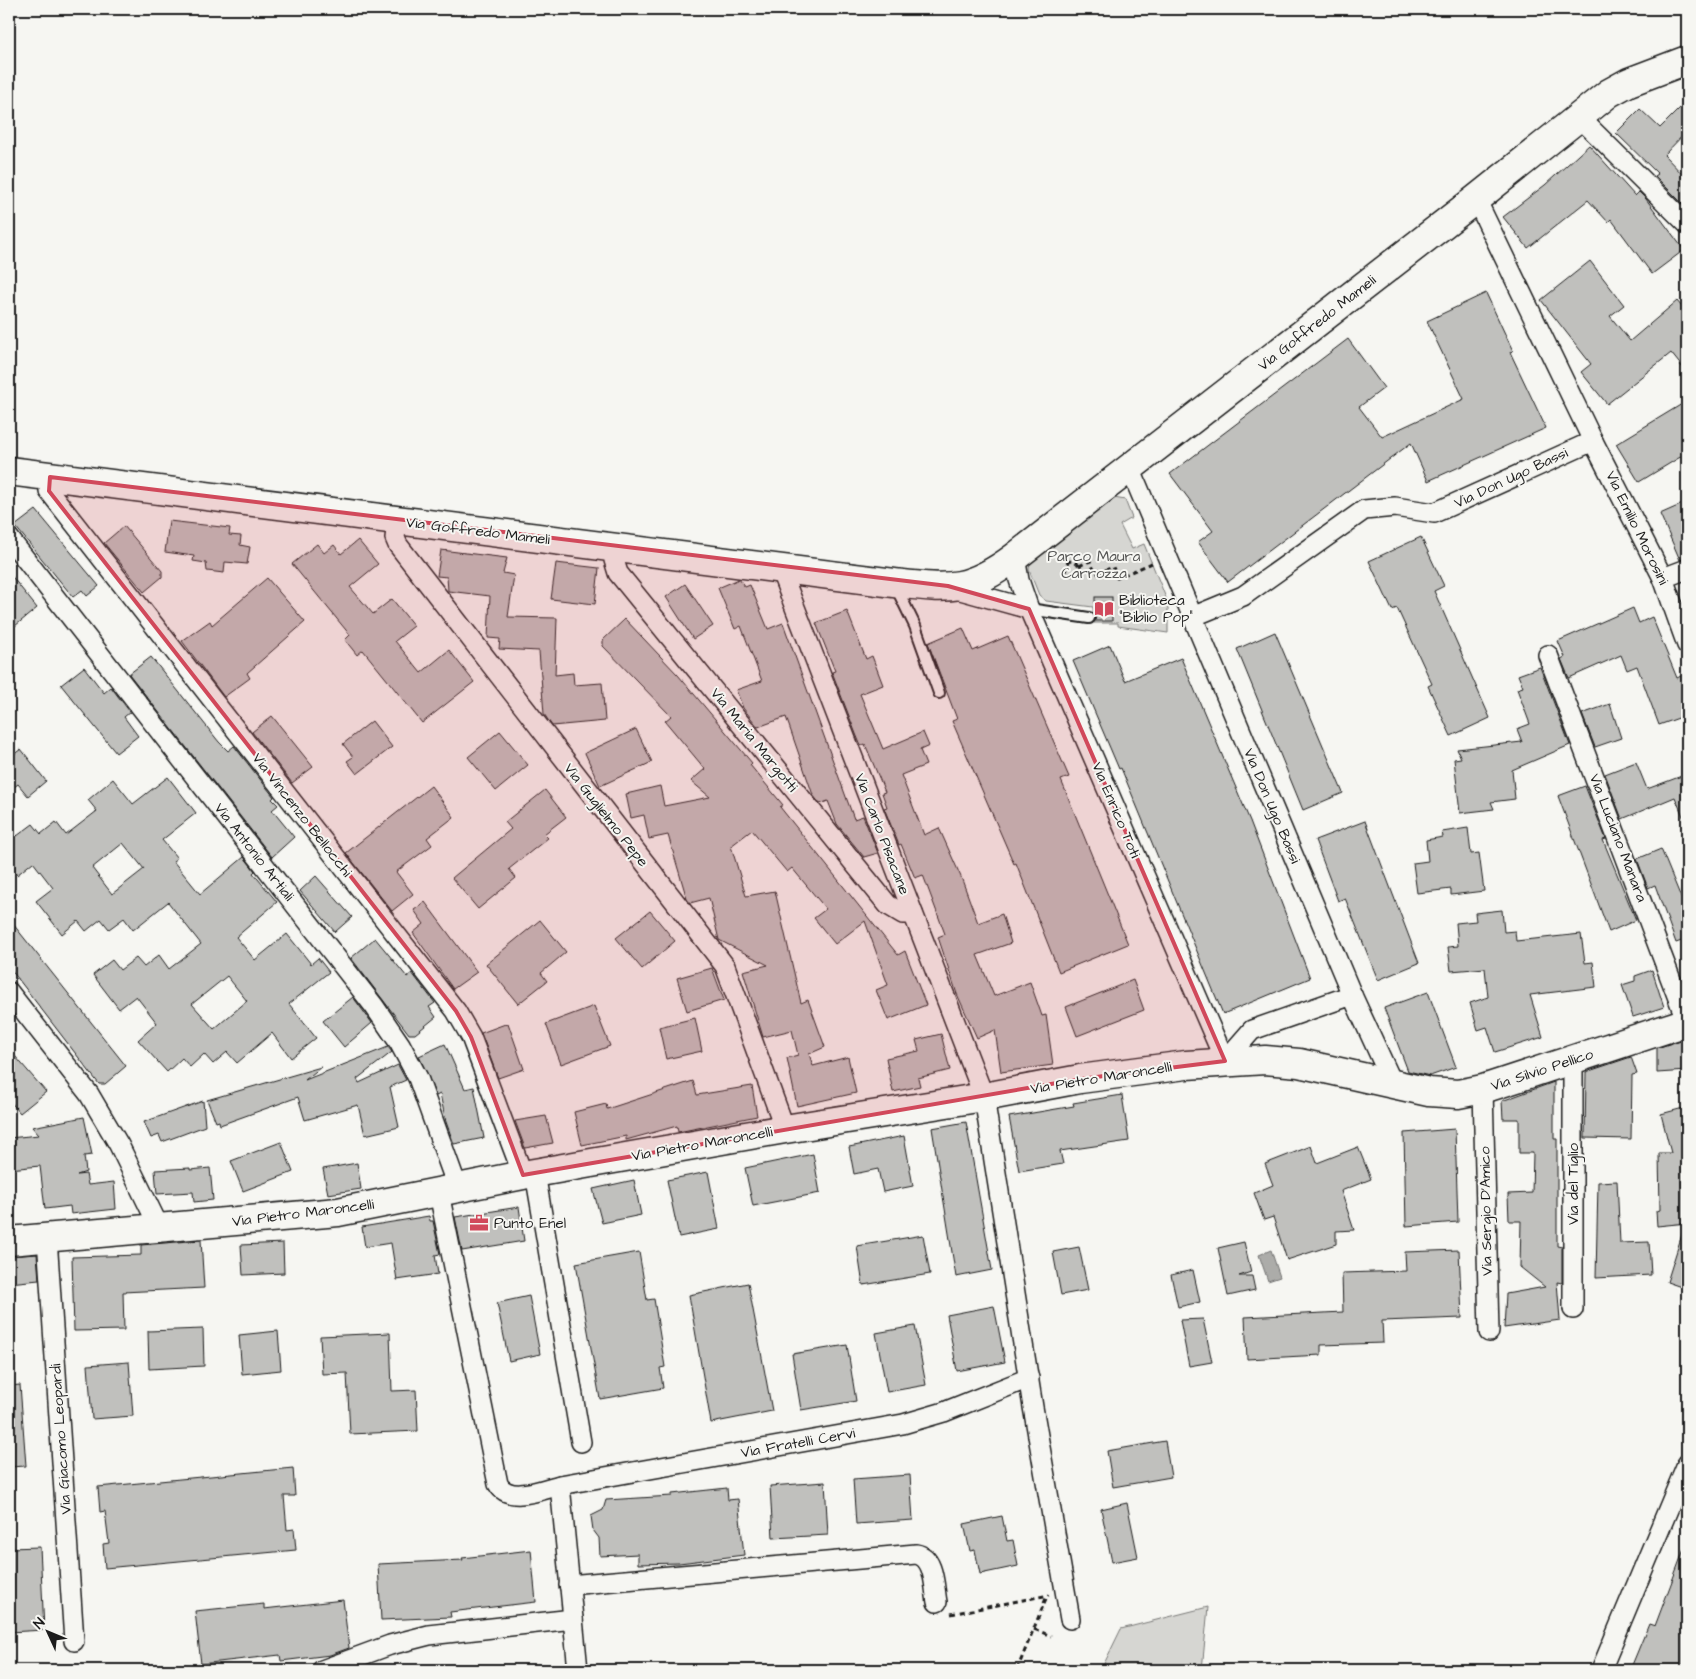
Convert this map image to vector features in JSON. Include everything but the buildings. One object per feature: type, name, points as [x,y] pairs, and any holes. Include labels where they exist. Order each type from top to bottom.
[{"type":"street","name":"Via Goffredo Mameli","points":[[948,586],[979,580],[1015,556],[1476,199],[1609,93],[1629,82],[1687,60]]},
{"type":"street","points":[[1579,117],[1687,224]]},
{"type":"street","points":[[1476,199],[1593,441]]},
{"type":"street","name":"Via Emilio Morosini","points":[[1593,441],[1663,578],[1687,645]]},
{"type":"street","name":"Via Don Ugo Bassi","points":[[1192,616],[1243,596],[1364,510],[1395,507],[1434,513],[1593,441]]},
{"type":"street","name":"Via Don Ugo Bassi","points":[[1130,468],[1352,995],[1393,1084]]},
{"type":"street","name":"Via Goffredo Mameli","points":[[9,471],[894,583],[948,586],[1029,610]]},
{"type":"street","name":"Via Vincenzo Bellocchi","points":[[50,477],[48,492],[456,1011],[471,1037],[529,1174],[581,1442]]},
{"type":"street","name":"Via Guglielmo Pepe","points":[[397,521],[395,538],[408,558],[725,966],[785,1129]]},
{"type":"street","name":"Via Antonio Artiali","points":[[9,538],[385,1021],[418,1078],[449,1191]]},
{"type":"street","name":"Via Maria Margotti","points":[[615,548],[614,560],[618,574],[893,910],[903,914],[913,914]]},
{"type":"street","name":"Via Enrico Toti","points":[[1015,556],[1019,580],[1029,610],[1225,1062]]},
{"type":"street","name":"Via Carlo Pisacane","points":[[786,569],[784,579],[984,1097]]},
{"type":"street","points":[[1663,578],[1687,569]]},
{"type":"street","name":"Via Luciano Manara","points":[[1548,655],[1687,1022]]},
{"type":"street","points":[[9,992],[89,1094],[119,1145],[160,1229]]},
{"type":"street","points":[[1225,1062],[1252,1030],[1352,995]]},
{"type":"street","name":"Via Silvio Pellico","points":[[1393,1084],[1440,1094],[1464,1093],[1482,1089],[1687,1022]]},
{"type":"street","name":"Via Pietro Maroncelli","points":[[9,1241],[338,1212],[529,1174],[1080,1079],[1225,1062],[1265,1060],[1300,1063],[1393,1084]]},
{"type":"street","name":"Via del Tiglio","points":[[1573,1060],[1574,1309]]},
{"type":"street","name":"Via Sergio D'Amico","points":[[1482,1089],[1489,1332]]},
{"type":"street","points":[[984,1097],[1029,1378],[1056,1594],[1070,1618]]},
{"type":"street","name":"Via Fratelli Cervi","points":[[449,1191],[498,1484],[504,1492],[513,1494],[903,1424],[944,1412],[1029,1378]]},
{"type":"street","name":"Via Giacomo Leopardi","points":[[47,1238],[74,1641]]},
{"type":"street","points":[[1601,1670],[1687,1464]]},
{"type":"street","points":[[560,1485],[578,1670]]},
{"type":"street","points":[[569,1585],[916,1554],[923,1556],[930,1565],[937,1602]]},
{"type":"street","points":[[322,1670],[390,1645],[428,1635],[573,1619]]},
{"type":"lane","points":[[894,583],[915,626],[939,693]]},
{"type":"lane","points":[[1029,610],[1089,618]]},
{"type":"path","points":[[1079,566],[1076,561],[1069,562],[1065,568],[1066,572],[1076,575],[1079,566],[1090,560],[1096,574],[1113,567],[1118,578],[1152,563],[1169,562]]},
{"type":"path","points":[[951,1614],[1056,1594]]},
{"type":"path","points":[[1018,1670],[1034,1629],[1056,1594]]},
{"type":"path","points":[[1034,1629],[1051,1636]]},
{"type":"highlighted area","points":[[50,477],[948,586],[1029,609],[1225,1061],[1080,1079],[523,1175],[471,1037],[456,1011],[49,491]]},
{"type":"green space","name":"Parco Maura Carrozza","points":[[1114,498],[1125,500],[1132,518],[1120,525],[1132,549],[1144,544],[1168,603],[1168,633],[1118,626],[1118,623],[1094,623],[1093,607],[1046,601],[1039,595],[1029,570],[1030,560]]},
{"type":"green space","points":[[1208,1607],[1202,1670],[1101,1670],[1121,1629]]},
{"type":"shaded area","points":[[1271,1250],[1280,1277],[1268,1281],[1259,1255]]},
{"type":"place","name":"Biblioteca \"Biblio Pop\"","points":[[1104,609]]},
{"type":"place","name":"Punto Enel","points":[[479,1223]]}]
